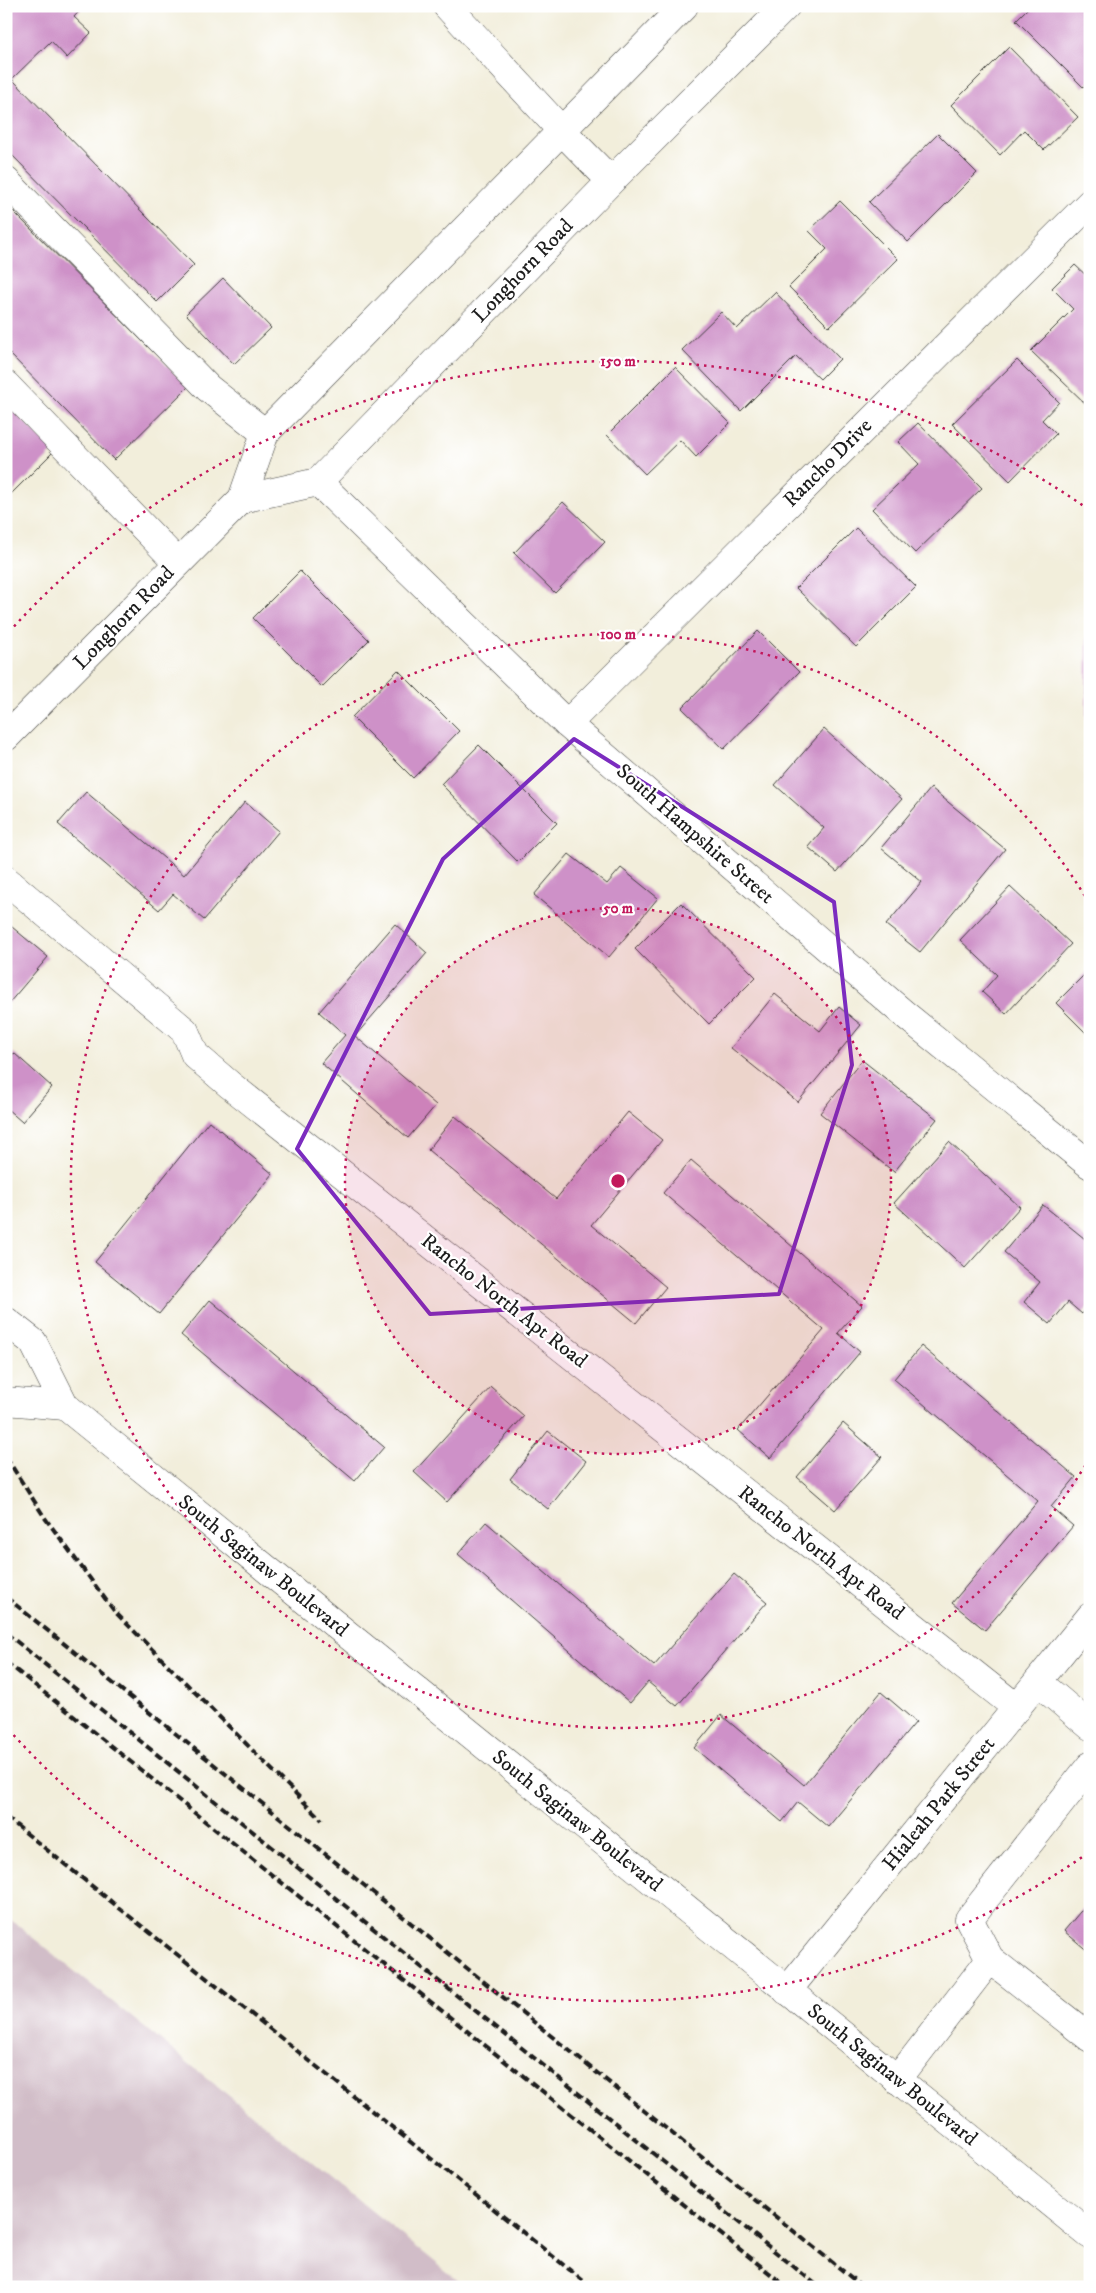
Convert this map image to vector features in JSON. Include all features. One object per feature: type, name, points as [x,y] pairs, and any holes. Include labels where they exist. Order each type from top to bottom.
[{"type":"main road","points":[[447,6],[561,130],[611,181]]},
{"type":"main road","name":"Longhorn Road","points":[[6,737],[242,499],[265,433],[684,6]]},
{"type":"main road","name":"Longhorn Road","points":[[318,482],[611,181],[786,6]]},
{"type":"main road","points":[[6,181],[208,388],[265,433]]},
{"type":"main road","name":"Rancho Drive","points":[[567,724],[1090,203]]},
{"type":"main road","points":[[6,385],[178,563]]},
{"type":"main road","points":[[242,499],[318,482]]},
{"type":"main road","name":"South Hampshire Street","points":[[318,482],[567,724],[903,1013],[1090,1165]]},
{"type":"main road","name":"Rancho North Apt Road","points":[[6,880],[185,1031],[195,1055],[230,1085],[1017,1708]]},
{"type":"main road","name":"South Saginaw Boulevard","points":[[6,1321],[33,1342],[65,1406],[1090,2235]]},
{"type":"main road","points":[[6,1401],[65,1406]]},
{"type":"main road","name":"Hialeah Park Street","points":[[788,1991],[1090,1617]]},
{"type":"main road","points":[[1038,1682],[1090,1726]]},
{"type":"main road","points":[[1090,1766],[969,1920],[990,1958],[1090,2038]]},
{"type":"main road","points":[[897,2080],[990,1958]]},
{"type":"highlighted area","points":[[574,739],[834,902],[852,1065],[779,1294],[430,1314],[297,1149],[443,859]]},
{"type":"shaded area","points":[[6,1916],[466,2287],[6,2287]]},
{"type":"building","points":[[6,6],[84,6],[74,17],[91,33],[67,58],[51,41],[12,79],[194,265],[157,302],[6,149]]},
{"type":"building","points":[[1030,6],[1090,6],[1090,80],[1083,87],[1016,20]]},
{"type":"building","points":[[1009,47],[1078,117],[1044,150],[1024,130],[1000,155],[951,105]]},
{"type":"building","points":[[938,134],[977,173],[908,242],[869,202]]},
{"type":"building","points":[[840,201],[898,259],[829,327],[789,287],[827,249],[809,231]]},
{"type":"building","points":[[6,204],[188,387],[114,460],[6,350]]},
{"type":"building","points":[[1075,265],[1090,279],[1088,406],[1031,351],[1073,309],[1052,288]]},
{"type":"building","points":[[223,278],[271,328],[234,364],[186,314]]},
{"type":"building","points":[[775,292],[840,359],[820,379],[796,356],[741,411],[682,350],[721,312],[737,329]]},
{"type":"building","points":[[1017,360],[1059,402],[1042,420],[1056,434],[1010,481],[952,424]]},
{"type":"building","points":[[675,367],[730,423],[696,457],[680,440],[645,474],[607,435]]},
{"type":"building","points":[[6,403],[54,451],[6,499]]},
{"type":"building","points":[[918,423],[982,488],[915,553],[872,509],[919,464],[898,442]]},
{"type":"building","points":[[563,502],[605,542],[555,593],[514,553]]},
{"type":"building","points":[[856,528],[916,587],[856,647],[796,588]]},
{"type":"building","points":[[300,571],[369,640],[322,687],[253,618]]},
{"type":"building","points":[[1087,623],[1090,623],[1090,728],[1086,728]]},
{"type":"building","points":[[758,631],[799,672],[724,749],[682,708]]},
{"type":"building","points":[[398,670],[459,731],[413,778],[352,717]]},
{"type":"building","points":[[824,729],[902,799],[837,872],[808,847],[824,828],[775,785]]},
{"type":"building","points":[[479,745],[557,823],[518,862],[441,784]]},
{"type":"building","points":[[931,788],[1005,849],[920,952],[886,925],[922,882],[881,848]]},
{"type":"building","points":[[86,792],[184,875],[245,802],[279,831],[204,920],[173,894],[159,910],[58,824]]},
{"type":"building","points":[[569,854],[607,884],[621,868],[658,898],[609,957],[534,895]]},
{"type":"building","points":[[1010,887],[1071,944],[1006,1014],[982,992],[997,975],[960,940]]},
{"type":"building","points":[[681,903],[756,977],[709,1024],[635,949]]},
{"type":"building","points":[[6,922],[48,957],[9,1003],[6,1001]]},
{"type":"building","points":[[395,924],[427,953],[355,1036],[436,1105],[408,1138],[321,1063],[345,1035],[319,1012]]},
{"type":"building","points":[[1090,969],[1090,1037],[1056,1003]]},
{"type":"building","points":[[775,994],[820,1031],[839,1007],[861,1025],[798,1102],[731,1048]]},
{"type":"building","points":[[14,1053],[52,1087],[22,1122],[6,1108],[6,1062]]},
{"type":"building","points":[[862,1060],[937,1119],[894,1172],[820,1113]]},
{"type":"building","points":[[628,1112],[662,1140],[591,1225],[666,1287],[636,1323],[428,1150],[455,1116],[556,1199]]},
{"type":"building","points":[[209,1121],[273,1174],[159,1314],[95,1262]]},
{"type":"building","points":[[949,1142],[1020,1207],[965,1268],[894,1203]]},
{"type":"building","points":[[691,1160],[862,1306],[838,1333],[860,1352],[770,1458],[738,1430],[824,1330],[663,1193]]},
{"type":"building","points":[[1043,1205],[1090,1243],[1090,1305],[1082,1314],[1068,1302],[1050,1324],[1024,1302],[1040,1282],[1004,1252]]},
{"type":"building","points":[[210,1300],[384,1447],[355,1481],[181,1335]]},
{"type":"building","points":[[921,1346],[1076,1477],[1051,1507],[1073,1526],[985,1630],[952,1603],[1038,1501],[894,1379]]},
{"type":"building","points":[[491,1387],[524,1416],[447,1502],[414,1472]]},
{"type":"building","points":[[843,1423],[882,1457],[835,1510],[797,1477]]},
{"type":"building","points":[[548,1431],[586,1461],[548,1509],[510,1479]]},
{"type":"building","points":[[486,1522],[654,1666],[734,1574],[767,1602],[677,1706],[648,1682],[630,1703],[458,1554]]},
{"type":"building","points":[[881,1692],[916,1722],[828,1827],[798,1802],[782,1822],[694,1748],[721,1715],[804,1785]]},
{"type":"building","points":[[1090,1900],[1090,1953],[1064,1931]]},
{"type":"railway","points":[[6,1457],[45,1518],[115,1612],[322,1820]]},
{"type":"railway","points":[[6,1597],[863,2287]]},
{"type":"railway","points":[[6,1633],[819,2287]]},
{"type":"railway","points":[[6,1662],[787,2287]]},
{"type":"railway","points":[[6,1817],[591,2287]]}]
